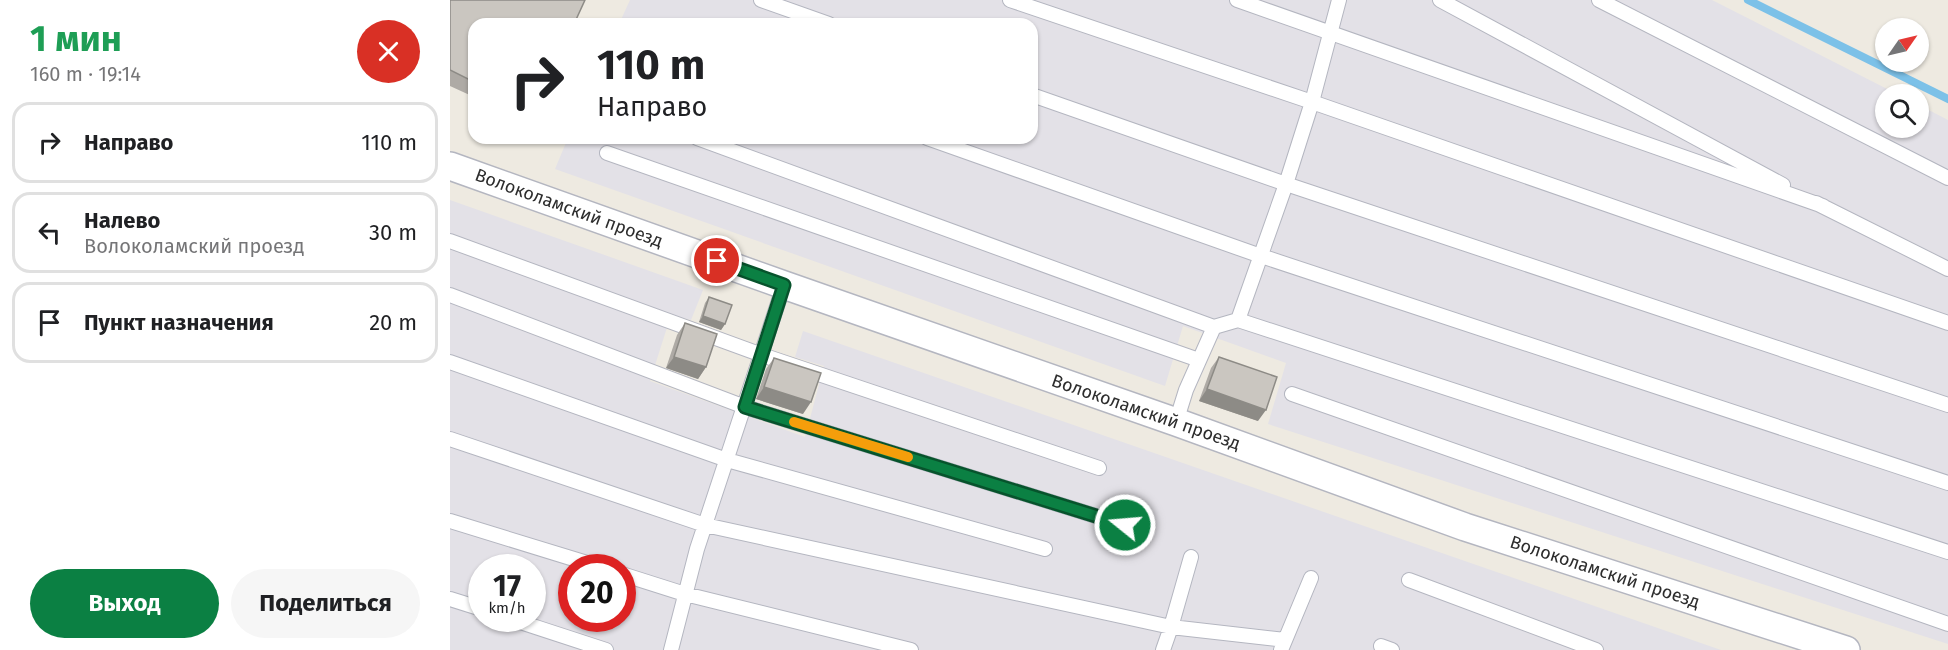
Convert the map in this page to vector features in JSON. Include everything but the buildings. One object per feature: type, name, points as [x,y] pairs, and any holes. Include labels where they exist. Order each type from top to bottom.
[{"type":"street","name":"Волоколамский проезд","points":[[450,166],[1176,422],[1466,527],[1845,650]]},
{"type":"lane","points":[[761,0],[812,18]]},
{"type":"lane","points":[[1010,0],[1312,102],[1948,323]]},
{"type":"lane","points":[[1237,0],[1822,206]]},
{"type":"lane","points":[[1238,320],[1312,102],[1339,0]]},
{"type":"lane","points":[[1440,0],[1822,206],[1948,269]]},
{"type":"lane","points":[[1599,0],[1948,178]]},
{"type":"lane","points":[[1038,97],[1286,184],[1948,405]]},
{"type":"lane","points":[[713,144],[1214,327],[1238,320],[1948,552]]},
{"type":"lane","points":[[944,144],[1261,256],[1948,483]]},
{"type":"lane","points":[[608,153],[1199,360]]},
{"type":"lane","points":[[450,241],[762,355],[1099,468]]},
{"type":"lane","points":[[671,650],[705,525],[784,285]]},
{"type":"lane","points":[[450,295],[745,407],[1125,525]]},
{"type":"lane","points":[[1176,422],[1214,327]]},
{"type":"lane","points":[[450,362],[727,460],[1045,549]]},
{"type":"lane","points":[[1292,394],[1948,624]]},
{"type":"lane","points":[[450,439],[705,525],[1171,627],[1283,645],[1311,578]]},
{"type":"lane","points":[[450,520],[559,554]]},
{"type":"lane","points":[[1163,650],[1191,557]]},
{"type":"lane","points":[[636,578],[686,594],[911,650]]},
{"type":"lane","points":[[1409,579],[1596,650]]},
{"type":"lane","points":[[450,599],[468,605]]},
{"type":"lane","points":[[546,630],[606,650]]},
{"type":"shaded area","points":[[630,0],[1712,0],[1877,84],[1875,84],[1875,138],[1929,138],[1929,110],[1948,120],[1948,644],[1268,424],[1286,363],[1183,326],[1165,386],[555,169],[565,144],[1038,144],[1038,18],[622,18]]},
{"type":"shaded area","points":[[450,200],[703,290],[691,320],[671,315],[650,381],[805,437],[824,366],[795,357],[803,331],[1721,650],[450,650]]},
{"type":"waterway","points":[[1748,0],[1948,99]]},
{"type":"slow traffic","points":[[794,422],[908,457]]},
{"type":"route","points":[[717,261],[784,285],[745,407],[1125,525]]}]
